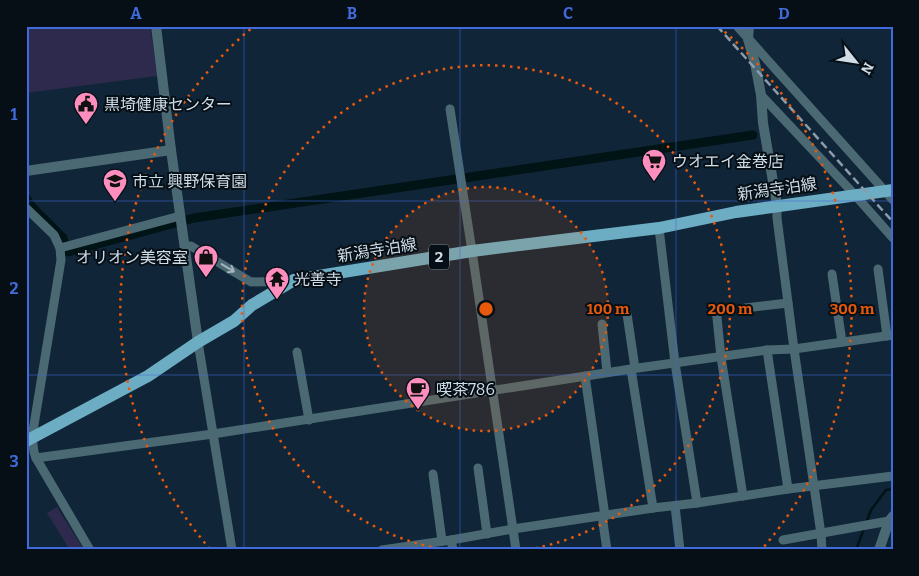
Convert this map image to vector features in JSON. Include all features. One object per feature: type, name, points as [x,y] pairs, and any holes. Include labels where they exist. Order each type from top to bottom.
[{"type":"main road","name":"新潟寺泊線","points":[[29,439],[148,376],[234,320],[252,304],[294,280],[472,251],[659,228],[777,205],[855,195],[890,194]]},
{"type":"street","points":[[156,26],[170,150],[198,342],[232,550]]},
{"type":"street","points":[[737,26],[890,194]]},
{"type":"street","points":[[749,26],[748,39],[761,95],[763,123],[777,205],[788,303],[822,550]]},
{"type":"street","points":[[761,95],[893,238]]},
{"type":"street","points":[[450,108],[516,550]]},
{"type":"street","points":[[26,171],[170,150]]},
{"type":"street","points":[[26,208],[54,235],[60,248],[61,260],[29,439],[36,458],[90,550]]},
{"type":"street","points":[[60,248],[180,216]]},
{"type":"street","points":[[659,228],[676,362],[697,503]]},
{"type":"street","points":[[185,247],[192,246],[251,282],[294,280]]},
{"type":"street","points":[[36,458],[309,420],[676,362],[890,336],[878,269]]},
{"type":"street","points":[[832,274],[842,342]]},
{"type":"street","points":[[745,308],[788,303]]},
{"type":"street","points":[[716,308],[721,357],[743,496]]},
{"type":"street","points":[[627,314],[653,508]]},
{"type":"street","points":[[602,324],[607,372]]},
{"type":"street","points":[[767,350],[788,489]]},
{"type":"street","points":[[297,352],[309,420]]},
{"type":"street","points":[[585,376],[607,550]]},
{"type":"street","points":[[478,468],[487,534]]},
{"type":"street","points":[[433,474],[447,540],[454,550]]},
{"type":"street","points":[[382,550],[653,508],[893,476]]},
{"type":"street","points":[[675,506],[680,550]]},
{"type":"street","points":[[783,540],[891,519]]},
{"type":"street","points":[[879,550],[891,519]]},
{"type":"shaded area","points":[[26,26],[150,26],[157,76],[26,93]]},
{"type":"shaded area","points":[[57,507],[84,550],[70,550],[47,513]]},
{"type":"waterway","points":[[26,198],[32,207],[63,238],[68,252],[194,218],[753,135]]},
{"type":"waterway","points":[[866,523],[871,510],[886,490],[893,489]]},
{"type":"waterway","points":[[856,550],[864,528]]},
{"type":"railway","points":[[717,26],[893,222]]},
{"type":"place","name":"黒埼健康センター","points":[[86,125]]},
{"type":"place","name":"ウオエイ金巻店","points":[[654,182]]},
{"type":"place","name":"市立 興野保育園","points":[[115,202]]},
{"type":"place","name":"オリオン美容室","points":[[206,278]]},
{"type":"place","name":"光善寺","points":[[277,300]]},
{"type":"place","name":"喫茶786","points":[[418,410]]}]
